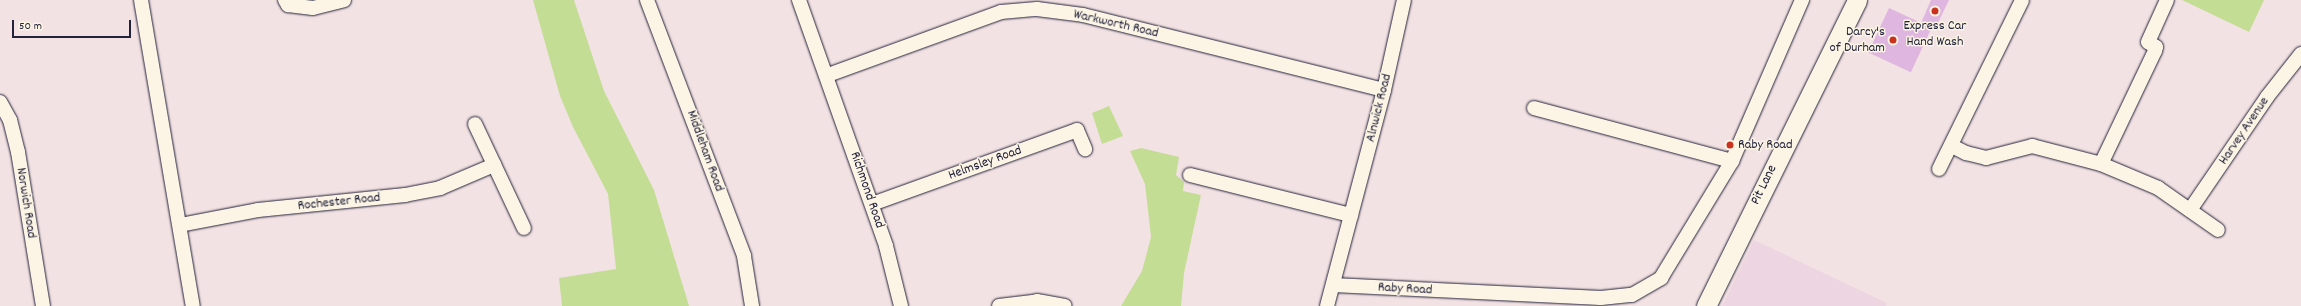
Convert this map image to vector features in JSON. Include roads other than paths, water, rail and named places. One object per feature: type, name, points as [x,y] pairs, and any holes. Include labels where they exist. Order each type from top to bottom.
[{"type":"street","points":[[141,0],[193,306]]},
{"type":"street","points":[[285,0],[288,5],[313,8],[344,0]]},
{"type":"street","name":"Middleham Road","points":[[647,0],[744,256],[752,306]]},
{"type":"street","points":[[799,0],[828,75]]},
{"type":"street","name":"Alnwick Road","points":[[1327,306],[1384,90],[1404,0]]},
{"type":"street","name":"Pit Lane","points":[[1706,306],[1857,0]]},
{"type":"street","points":[[1940,169],[2022,0]]},
{"type":"street","points":[[2101,164],[2155,51],[2156,47],[2148,42],[2167,0]]},
{"type":"street","name":"Raby Road","points":[[1333,285],[1475,299],[1601,298],[1632,296],[1661,278],[1732,162],[1798,1]]},
{"type":"street","name":"Warkworth Road","points":[[828,75],[1001,12],[1038,9],[1083,15],[1384,90]]},
{"type":"street","name":"Harvey Avenue","points":[[2190,210],[2267,97],[2301,54]]},
{"type":"street","name":"Richmond Road","points":[[828,75],[886,246],[901,306]]},
{"type":"street","name":"Norwich Road","points":[[0,102],[10,120],[18,152],[43,306]]},
{"type":"street","points":[[1534,108],[1732,162]]},
{"type":"street","points":[[475,124],[524,228]]},
{"type":"street","name":"Helmsley Road","points":[[872,204],[1077,130],[1085,149]]},
{"type":"street","points":[[1952,146],[1966,153],[1986,158],[2032,146],[2101,164],[2158,188],[2218,230]]},
{"type":"street","name":"Rochester Road","points":[[180,225],[258,210],[405,195],[440,188],[494,165]]},
{"type":"street","points":[[1190,175],[1351,215]]},
{"type":"street","points":[[999,306],[1036,301],[1066,306]]},
{"type":"place","name":"Express Car Hand Wash","points":[[1935,11]]},
{"type":"place","name":"Darcy's of Durham","points":[[1893,40]]},
{"type":"place","name":"Raby Road","points":[[1730,145]]}]
